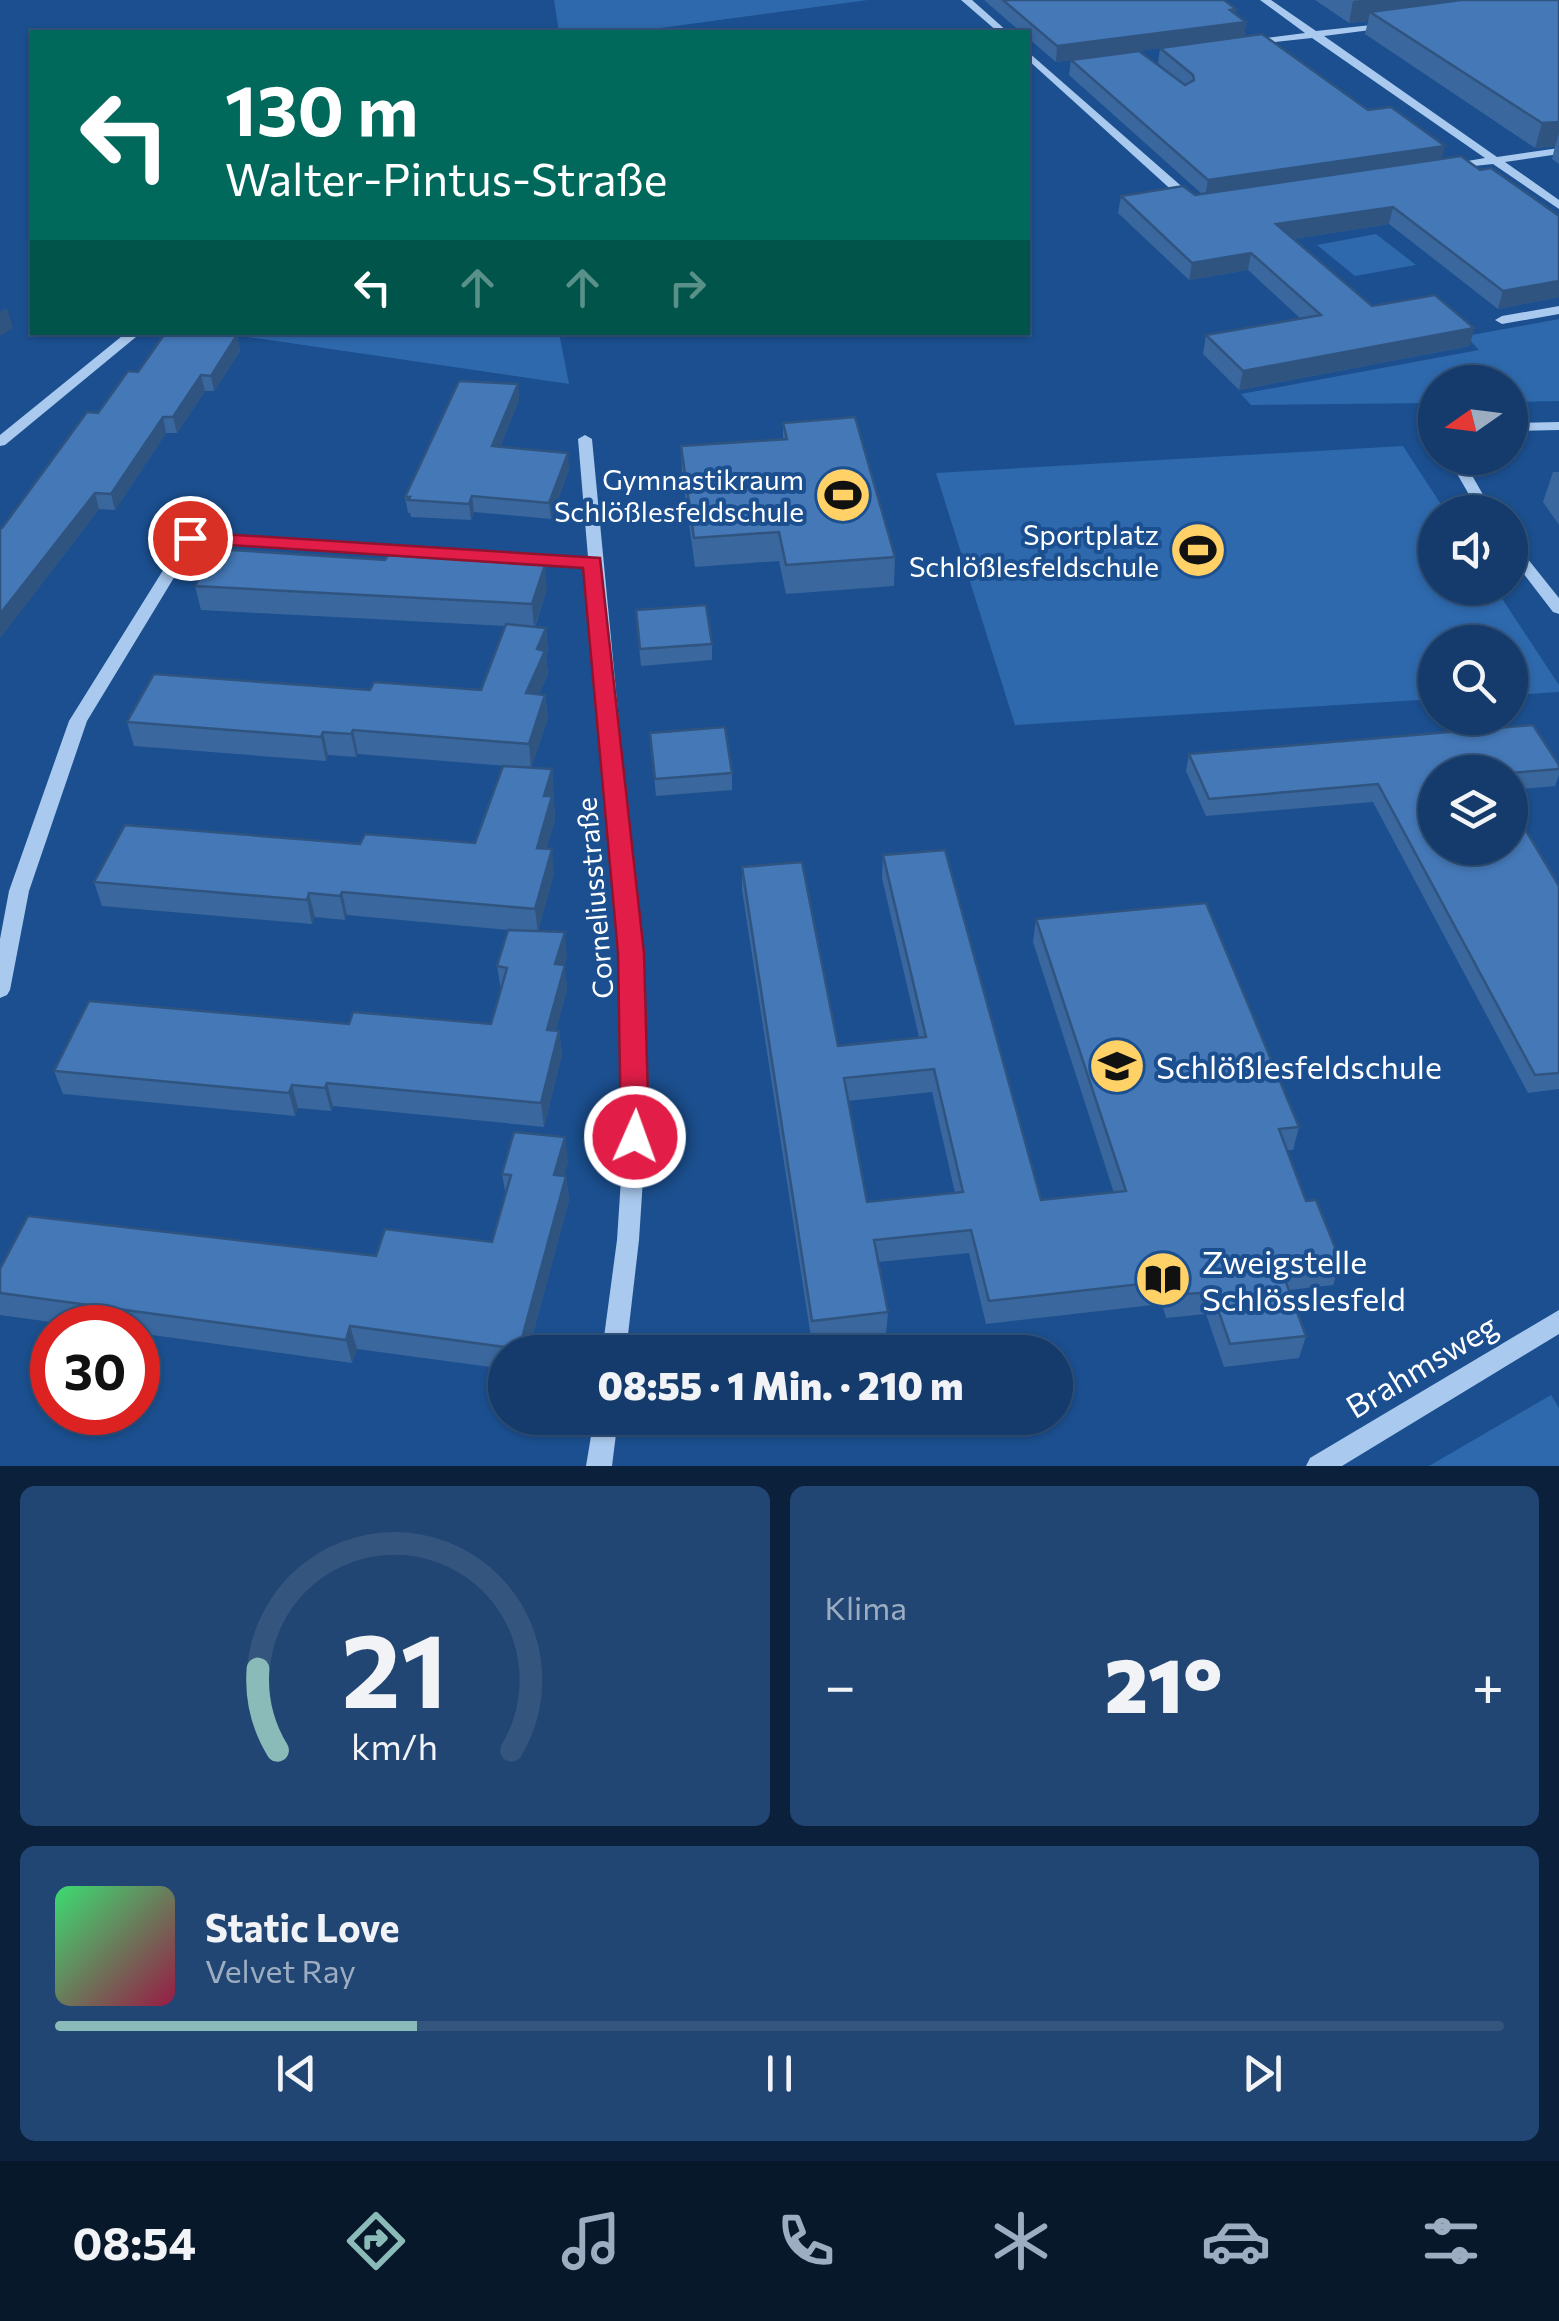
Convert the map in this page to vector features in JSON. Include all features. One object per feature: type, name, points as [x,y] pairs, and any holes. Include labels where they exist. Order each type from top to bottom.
[{"type":"street","points":[[966,0],[1000,30]]},
{"type":"street","points":[[1265,0],[1559,205]]},
{"type":"street","points":[[1231,46],[1401,23]]},
{"type":"street","points":[[1030,57],[1196,205],[1215,202]]},
{"type":"street","points":[[1045,70],[1064,68]]},
{"type":"street","points":[[1425,171],[1559,150]]},
{"type":"street","points":[[1502,320],[1559,310]]},
{"type":"street","points":[[0,442],[132,335]]},
{"type":"street","points":[[1528,427],[1559,426]]},
{"type":"street","name":"Corneliusstraße","points":[[584,440],[631,953],[637,1103],[628,1240],[616,1335]]},
{"type":"street","points":[[0,990],[18,891],[78,721],[190,538],[593,562]]},
{"type":"street","points":[[1528,569],[1559,609]]},
{"type":"street","name":"Brahmsweg","points":[[1318,1466],[1559,1321]]},
{"type":"street","points":[[599,1466],[604,1435]]},
{"type":"shaded area","points":[[554,0],[868,0],[646,30],[559,30]]},
{"type":"shaded area","points":[[1376,234],[1416,265],[1355,276],[1317,245]]},
{"type":"shaded area","points":[[1559,319],[1559,401],[1528,402],[1528,365],[1418,365],[1418,403],[1251,405],[1241,394],[1479,350],[1466,336]]},
{"type":"shaded area","points":[[235,335],[559,335],[569,384]]},
{"type":"shaded area","name":"Sportplatz Schlößlesfeldschule","points":[[1403,446],[1418,475],[1435,495],[1418,495],[1418,605],[1506,605],[1519,625],[1418,625],[1418,700],[1015,725],[936,473]]},
{"type":"shaded area","name":"Sportplatz Schlößlesfeldschule","points":[[1528,638],[1559,685],[1559,692],[1528,694]]},
{"type":"shaded area","points":[[1551,1395],[1559,1408],[1559,1466],[1429,1466]]},
{"type":"building","points":[[1003,0],[1224,0],[1246,22],[1057,46]]},
{"type":"building","points":[[1461,0],[1559,0],[1559,122],[1542,123],[1370,12]]},
{"type":"building","points":[[1262,34],[1368,110],[1391,107],[1445,146],[1208,180],[1071,60],[1139,51],[1185,85],[1194,80],[1193,75],[1160,48]]},
{"type":"building","points":[[1461,156],[1480,170],[1491,168],[1559,216],[1559,281],[1503,291],[1393,207],[1276,224],[1372,306],[1435,295],[1474,328],[1243,371],[1206,335],[1321,315],[1251,253],[1192,263],[1121,196],[1183,186],[1195,195]]},
{"type":"building","points":[[164,335],[237,335],[211,376],[201,375],[173,417],[163,417],[111,494],[95,493],[0,614],[0,528],[87,412],[98,413],[128,371],[138,372]]},
{"type":"building","points":[[459,381],[518,384],[492,446],[568,453],[549,503],[472,496],[469,504],[405,497]]},
{"type":"building","points":[[855,417],[895,557],[786,565],[779,532],[694,538],[681,446],[787,439],[783,423]]},
{"type":"building","points":[[216,549],[545,565],[532,604],[195,586]]},
{"type":"building","points":[[706,605],[712,644],[640,649],[636,610]]},
{"type":"building","points":[[506,624],[546,628],[537,649],[545,651],[526,693],[545,695],[529,744],[353,730],[351,734],[323,732],[321,737],[127,722],[154,674],[370,690],[374,682],[481,690]]},
{"type":"building","points":[[1528,725],[1533,725],[1559,769],[1528,772],[1528,755],[1418,755],[1418,858],[1378,784],[1209,799],[1189,754],[1418,735],[1528,735]]},
{"type":"building","points":[[725,727],[732,773],[655,779],[650,733]]},
{"type":"building","points":[[503,766],[552,769],[544,796],[552,796],[537,848],[552,849],[535,909],[342,892],[340,896],[309,893],[307,900],[94,882],[125,825],[360,844],[365,834],[475,843]]},
{"type":"building","points":[[1528,834],[1559,886],[1559,1073],[1535,1075],[1422,865],[1528,865]]},
{"type":"building","points":[[945,850],[1041,1200],[1126,1191],[1036,919],[1206,903],[1299,1127],[1279,1129],[1306,1201],[1316,1200],[1341,1262],[1281,1269],[1306,1336],[1230,1344],[1212,1292],[1172,1295],[1167,1281],[989,1301],[971,1230],[874,1240],[888,1312],[812,1321],[742,867],[802,862],[838,1046],[926,1037],[883,855]],"holes":[[[934,1069],[963,1192],[867,1202],[844,1078]]]},
{"type":"building","points":[[508,930],[565,932],[555,964],[565,965],[547,1030],[559,1031],[541,1103],[327,1083],[325,1088],[292,1085],[289,1093],[54,1071],[89,1001],[349,1024],[353,1012],[491,1024],[507,968],[497,966]]},
{"type":"building","points":[[514,1132],[565,1137],[554,1175],[566,1176],[523,1335],[488,1335],[488,1345],[350,1326],[346,1340],[160,1315],[160,1305],[88,1305],[0,1293],[0,1269],[28,1216],[376,1256],[385,1229],[492,1242],[511,1175],[502,1174]]},
{"type":"place","name":"Gymnastikraum Schlößlesfeldschule","points":[[843,495]]},
{"type":"place","name":"Sportplatz Schlößlesfeldschule","points":[[1198,550]]},
{"type":"place","name":"Schlößlesfeldschule","points":[[1117,1066]]},
{"type":"place","name":"Zweigstelle Schlösslesfeld","points":[[1163,1279]]},
{"type":"route","points":[[190,538],[593,562],[631,953],[635,1137]]}]
